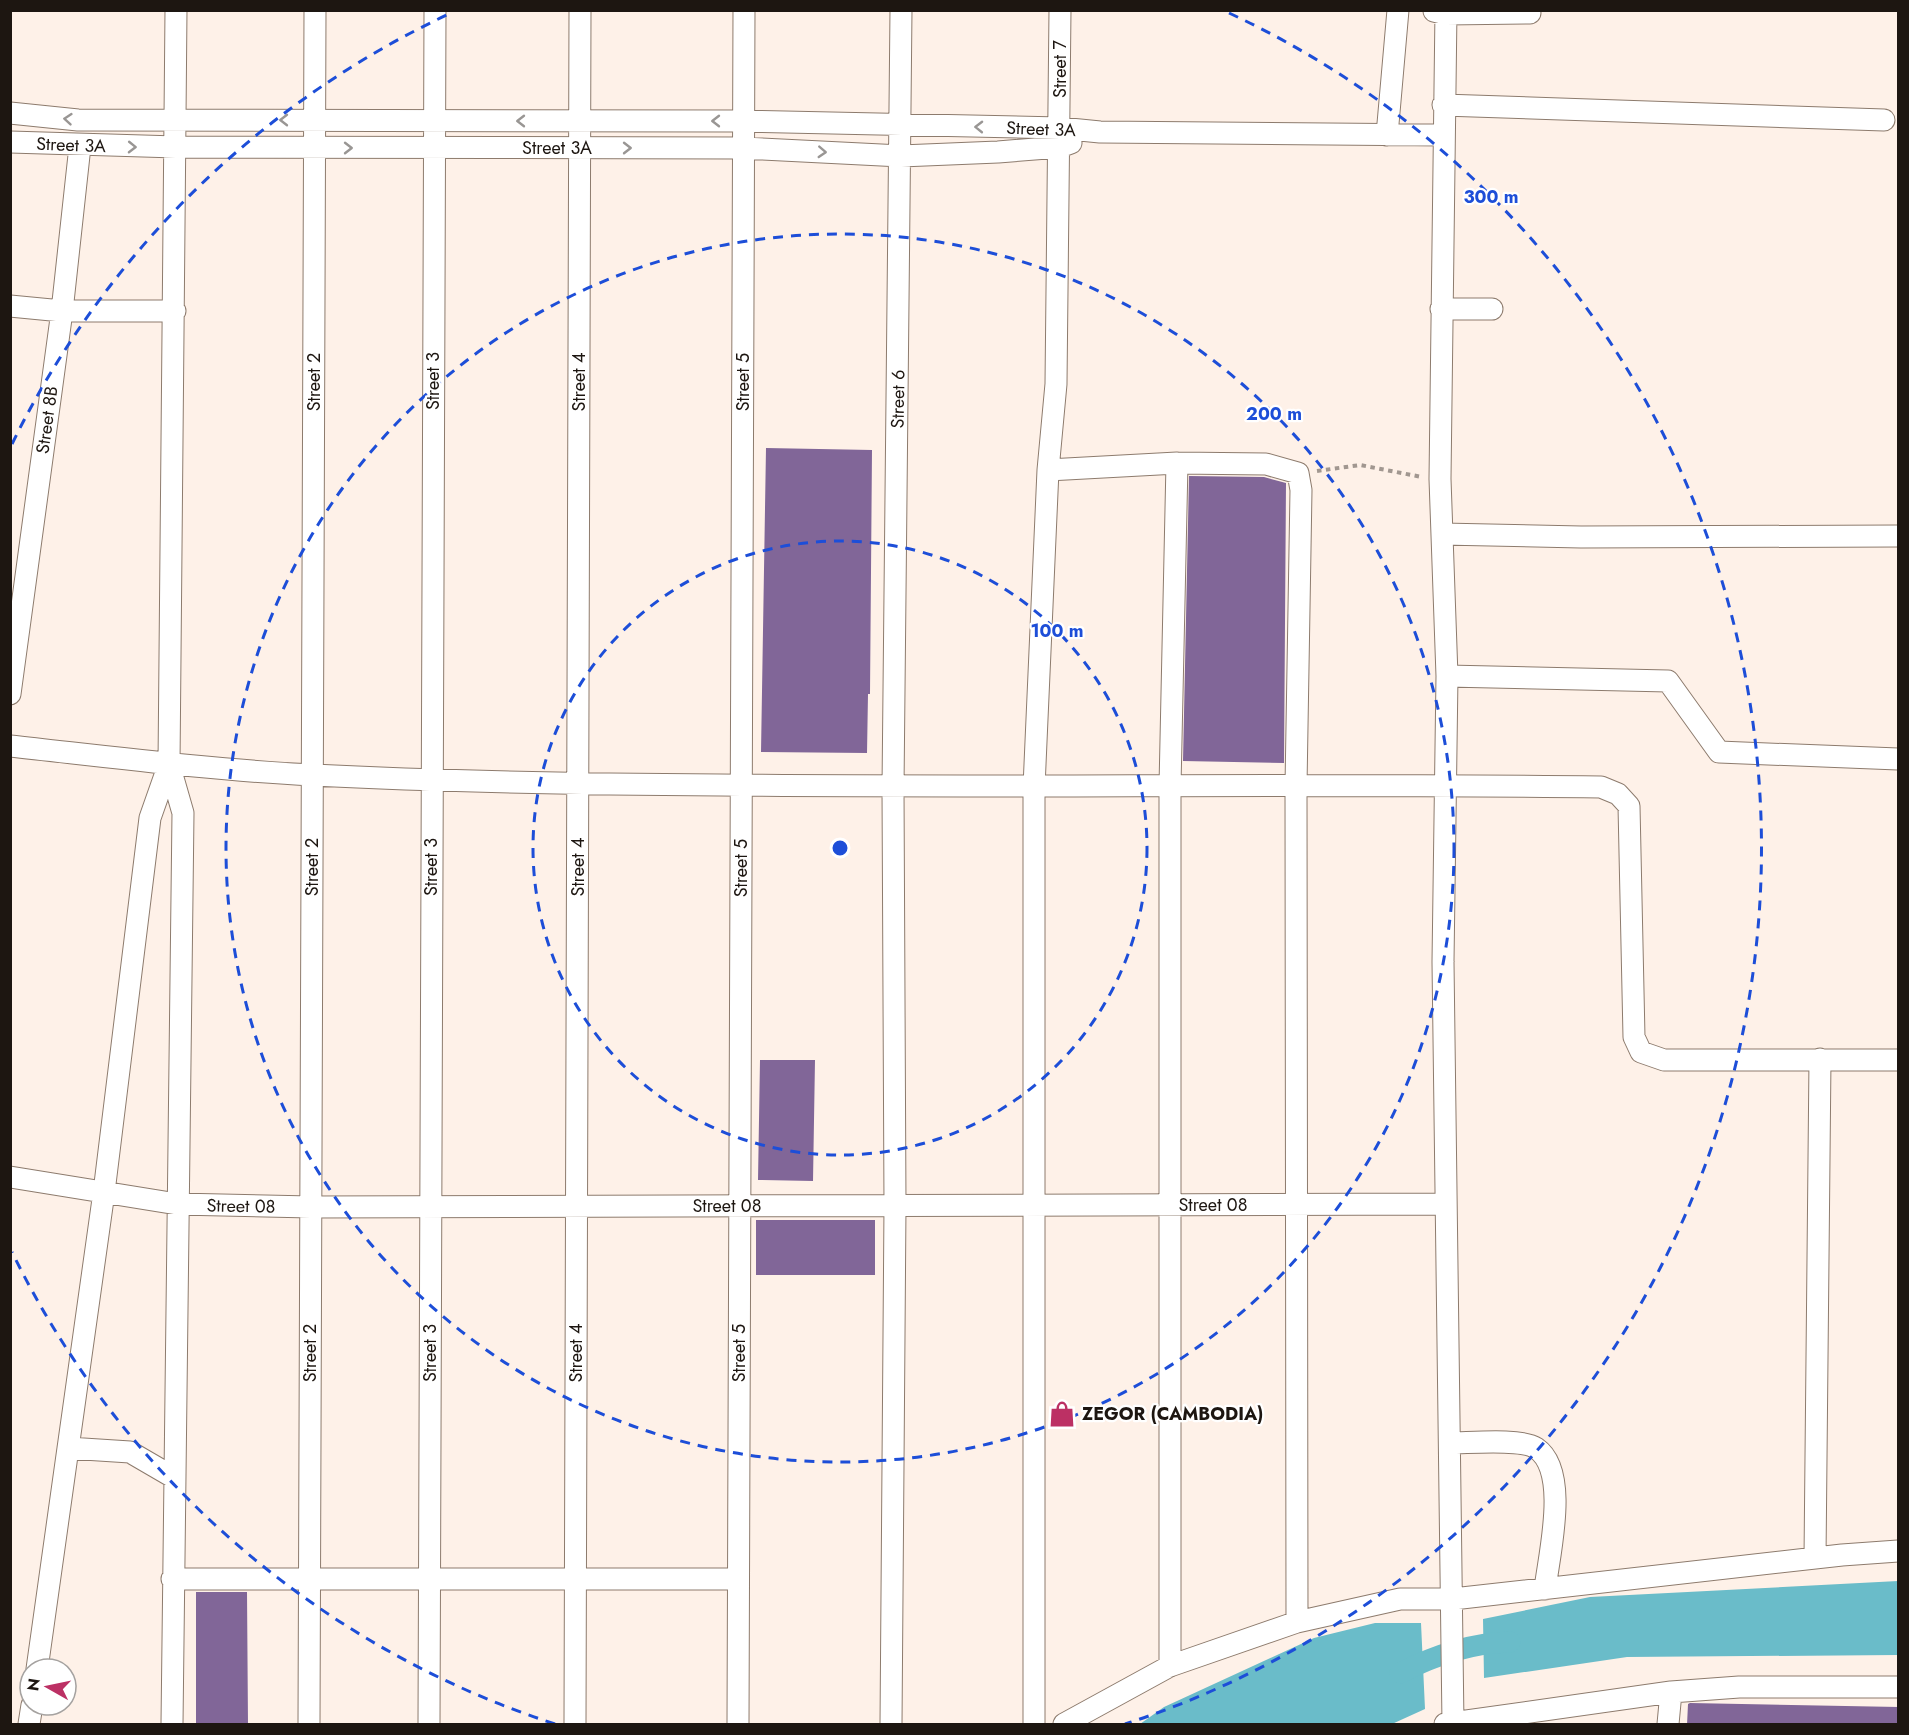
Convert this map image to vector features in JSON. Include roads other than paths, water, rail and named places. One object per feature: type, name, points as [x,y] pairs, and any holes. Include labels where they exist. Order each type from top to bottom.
[{"type":"street","points":[[172,1725],[171,1579],[183,813],[169,764],[176,10]]},
{"type":"street","name":"Street 2","points":[[309,1725],[315,10]]},
{"type":"street","name":"Street 3","points":[[429,1725],[435,10]]},
{"type":"street","name":"Street 4","points":[[575,1725],[580,10]]},
{"type":"street","name":"Street 5","points":[[738,1725],[744,10]]},
{"type":"street","name":"Street 6","points":[[891,1725],[895,1206],[893,788],[901,10]]},
{"type":"street","name":"Street 7","points":[[1034,1725],[1034,787],[1048,470],[1056,384],[1060,10]]},
{"type":"street","points":[[1387,135],[1398,10]]},
{"type":"street","points":[[1530,13],[1442,12],[1440,479],[1447,676],[1443,962],[1453,1599],[1453,1693],[1450,1724],[1671,1692],[1739,1687],[1899,1687]]},
{"type":"street","points":[[1443,105],[1884,120]]},
{"type":"street","name":"Street 3A","points":[[10,113],[78,120],[744,121],[901,125],[1060,138]]},
{"type":"street","points":[[40,144],[42,116]]},
{"type":"street","name":"Street 3A","points":[[10,142],[80,146],[176,147],[744,148],[901,156],[1100,132],[1443,135]]},
{"type":"street","name":"Street 8B","points":[[10,694],[62,311],[80,146]]},
{"type":"street","points":[[10,306],[62,311],[175,311]]},
{"type":"street","points":[[1441,309],[1492,309]]},
{"type":"street","points":[[1048,470],[1177,463],[1266,464],[1299,473],[1301,498],[1296,786],[1297,1622]]},
{"type":"street","points":[[1170,1666],[1170,786],[1177,463]]},
{"type":"street","points":[[1442,534],[1581,537],[1899,536]]},
{"type":"street","points":[[1447,676],[1668,681],[1719,752],[1899,759]]},
{"type":"street","points":[[10,746],[169,764],[312,775],[578,783],[893,788],[1447,785],[1601,787],[1625,799],[1629,806],[1634,1037],[1641,1052],[1664,1060],[1899,1060]]},
{"type":"street","points":[[39,1657],[104,1192],[150,818],[169,764]]},
{"type":"street","points":[[1815,1558],[1820,1059]]},
{"type":"street","name":"Street 08","points":[[10,1177],[177,1204],[311,1207],[1445,1204]]},
{"type":"street","points":[[1450,1443],[1516,1443],[1536,1447],[1551,1463],[1556,1494],[1545,1589]]},
{"type":"street","points":[[68,1448],[130,1452],[173,1477]]},
{"type":"street","points":[[1064,1725],[1170,1666],[1297,1622],[1400,1599],[1453,1599],[1815,1558],[1899,1551]]},
{"type":"street","points":[[171,1579],[738,1579]]},
{"type":"street","points":[[1668,1725],[1671,1692]]},
{"type":"water","points":[[1898,1581],[1898,1655],[1627,1657],[1484,1678],[1483,1619],[1590,1597]]},
{"type":"water","points":[[1375,1623],[1421,1623],[1425,1709],[1392,1724],[1140,1724],[1164,1707],[1314,1638]]},
{"type":"waterway","points":[[1400,1673],[1454,1651],[1510,1642]]},
{"type":"place","name":"ZEGOR (CAMBODIA)","points":[[1062,1414]]}]
